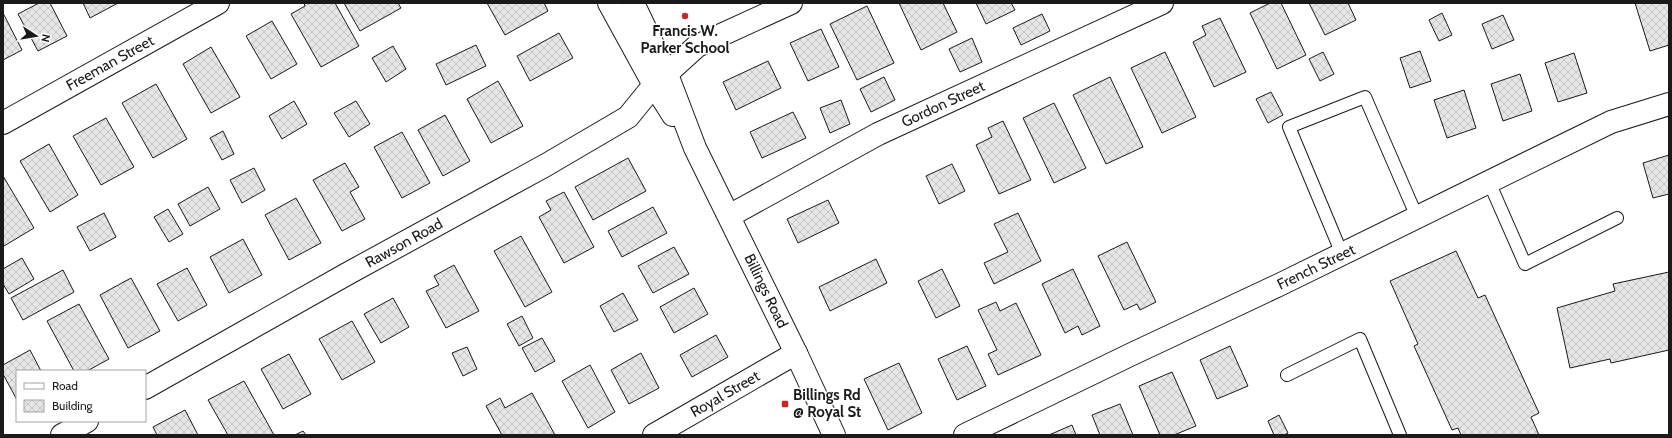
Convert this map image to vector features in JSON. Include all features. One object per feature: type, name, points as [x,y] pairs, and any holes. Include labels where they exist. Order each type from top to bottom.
[{"type":"street","name":"Freeman Street","points":[[3,123],[218,3]]},
{"type":"street","name":"Billings Road","points":[[609,3],[660,79],[796,353],[834,435]]},
{"type":"street","name":"Billings Road","points":[[633,3],[660,79]]},
{"type":"street","name":"Rawson Road","points":[[146,387],[628,118],[660,79],[697,46],[791,3]]},
{"type":"street","name":"Gordon Street","points":[[729,216],[878,134],[1162,3]]},
{"type":"street","name":"French Street","points":[[964,435],[1417,218],[1611,122],[1669,104]]},
{"type":"street","name":"Royal Street","points":[[654,435],[796,353]]},
{"type":"street","points":[[62,435],[85,422]]},
{"type":"lane","points":[[1342,254],[1289,127],[1365,97],[1417,218]]},
{"type":"lane","points":[[1489,182],[1525,264],[1617,218]]},
{"type":"lane","points":[[1287,375],[1360,339],[1400,435]]},
{"type":"building","points":[[39,3],[50,3],[67,36],[38,51],[18,14]]},
{"type":"building","points":[[83,3],[118,3],[90,18]]},
{"type":"building","points":[[304,3],[335,3],[359,46],[321,67],[291,14],[305,6]]},
{"type":"building","points":[[344,3],[398,3],[401,8],[360,31]]},
{"type":"building","points":[[487,3],[544,3],[548,11],[505,35]]},
{"type":"building","points":[[899,3],[943,3],[957,32],[921,50]]},
{"type":"building","points":[[976,3],[1011,3],[1015,10],[986,24]]},
{"type":"building","points":[[1270,3],[1281,3],[1306,55],[1277,69],[1250,13]]},
{"type":"building","points":[[1309,3],[1348,3],[1356,20],[1325,35]]},
{"type":"building","points":[[1635,3],[1669,3],[1669,45],[1650,51]]},
{"type":"building","points":[[867,6],[894,63],[857,80],[830,24]]},
{"type":"building","points":[[3,13],[22,50],[3,60]]},
{"type":"building","points":[[1442,13],[1452,35],[1439,41],[1429,20]]},
{"type":"building","points":[[1042,14],[1050,31],[1021,45],[1013,28]]},
{"type":"building","points":[[1503,15],[1514,40],[1492,49],[1482,24]]},
{"type":"building","points":[[1220,18],[1246,72],[1214,87],[1193,42],[1206,35],[1202,26]]},
{"type":"building","points":[[272,21],[297,64],[271,79],[246,36]]},
{"type":"building","points":[[821,29],[839,67],[808,81],[790,43]]},
{"type":"building","points":[[559,33],[573,58],[530,81],[517,56]]},
{"type":"building","points":[[972,38],[982,62],[960,72],[949,49]]},
{"type":"building","points":[[476,45],[486,66],[446,85],[436,64]]},
{"type":"building","points":[[393,46],[406,69],[386,82],[372,58]]},
{"type":"building","points":[[211,47],[240,97],[211,113],[183,64]]},
{"type":"building","points":[[1420,51],[1431,81],[1410,88],[1400,58]]},
{"type":"building","points":[[1165,52],[1196,117],[1162,133],[1131,68]]},
{"type":"building","points":[[1323,52],[1334,74],[1320,81],[1309,59]]},
{"type":"building","points":[[1574,53],[1587,93],[1558,102],[1545,63]]},
{"type":"building","points":[[768,61],[781,88],[736,110],[723,82]]},
{"type":"building","points":[[1520,74],[1532,111],[1503,121],[1491,84]]},
{"type":"building","points":[[884,77],[895,100],[871,112],[860,89]]},
{"type":"building","points":[[1110,77],[1143,147],[1106,164],[1073,95]]},
{"type":"building","points":[[498,81],[523,126],[491,143],[467,99]]},
{"type":"building","points":[[156,84],[187,139],[153,158],[122,103]]},
{"type":"building","points":[[1464,90],[1476,128],[1447,138],[1434,100]]},
{"type":"building","points":[[1271,92],[1283,115],[1268,123],[1256,99]]},
{"type":"building","points":[[841,100],[850,124],[830,133],[820,108]]},
{"type":"building","points":[[294,101],[307,124],[282,139],[269,116]]},
{"type":"building","points":[[356,101],[370,124],[349,137],[334,113]]},
{"type":"building","points":[[1054,103],[1086,168],[1054,183],[1023,118]]},
{"type":"building","points":[[793,112],[806,138],[762,158],[750,132]]},
{"type":"building","points":[[445,115],[470,161],[443,176],[418,130]]},
{"type":"building","points":[[106,118],[134,167],[101,185],[73,136]]},
{"type":"building","points":[[1003,121],[1031,180],[999,194],[976,145],[992,137],[988,128]]},
{"type":"building","points":[[223,131],[234,154],[222,160],[210,138]]},
{"type":"building","points":[[402,132],[430,183],[402,198],[374,147]]},
{"type":"building","points":[[49,144],[78,195],[50,212],[20,161]]},
{"type":"building","points":[[1669,155],[1669,194],[1653,198],[1643,163]]},
{"type":"building","points":[[628,158],[646,191],[593,220],[575,187]]},
{"type":"building","points":[[345,163],[359,187],[350,192],[365,219],[342,231],[313,180]]},
{"type":"building","points":[[952,164],[965,191],[939,204],[926,176]]},
{"type":"building","points":[[254,168],[265,190],[242,203],[230,180]]},
{"type":"building","points":[[3,176],[34,228],[4,246],[3,245]]},
{"type":"building","points":[[208,187],[220,209],[190,226],[178,204]]},
{"type":"building","points":[[564,192],[594,247],[564,263],[539,217],[551,210],[546,201]]},
{"type":"building","points":[[296,198],[321,243],[289,260],[265,215]]},
{"type":"building","points":[[828,200],[839,223],[798,243],[787,219]]},
{"type":"building","points":[[653,207],[667,233],[622,257],[608,231]]},
{"type":"building","points":[[168,209],[183,234],[169,242],[154,217]]},
{"type":"building","points":[[104,213],[116,237],[90,251],[77,227]]},
{"type":"building","points":[[1018,213],[1041,261],[994,284],[984,263],[1008,252],[994,224]]},
{"type":"building","points":[[521,236],[552,292],[525,307],[494,251]]},
{"type":"building","points":[[243,239],[262,275],[229,293],[210,257]]},
{"type":"building","points":[[1127,242],[1156,302],[1140,310],[1137,304],[1124,310],[1098,256]]},
{"type":"building","points":[[674,247],[689,274],[653,293],[638,266]]},
{"type":"building","points":[[1456,251],[1478,298],[1485,295],[1539,413],[1531,417],[1539,435],[1461,435],[1458,428],[1452,430],[1414,346],[1418,344],[1390,281]]},
{"type":"building","points":[[22,258],[34,279],[9,294],[3,284],[3,269]]},
{"type":"building","points":[[876,259],[887,283],[830,311],[819,287]]},
{"type":"building","points":[[454,265],[479,311],[446,328],[426,291],[439,285],[434,276]]},
{"type":"building","points":[[187,268],[207,305],[178,321],[157,284]]},
{"type":"building","points":[[942,269],[960,306],[936,318],[918,281]]},
{"type":"building","points":[[1073,269],[1100,326],[1082,335],[1078,326],[1065,333],[1042,284]]},
{"type":"building","points":[[63,270],[74,292],[23,320],[11,298]]},
{"type":"building","points":[[1669,272],[1669,350],[1611,363],[1610,359],[1570,368],[1557,308],[1615,291],[1613,284]]},
{"type":"building","points":[[131,278],[160,331],[128,348],[100,295]]},
{"type":"building","points":[[694,288],[708,314],[674,333],[660,307]]},
{"type":"building","points":[[623,293],[638,320],[614,332],[600,306]]},
{"type":"building","points":[[393,298],[409,327],[381,343],[364,314]]},
{"type":"building","points":[[996,302],[1000,311],[1016,303],[1041,355],[998,375],[988,354],[997,350],[978,310]]},
{"type":"building","points":[[79,304],[109,359],[89,370],[73,370],[47,321]]},
{"type":"building","points":[[522,316],[533,338],[519,346],[507,324]]},
{"type":"building","points":[[352,321],[375,362],[342,380],[319,339]]},
{"type":"building","points":[[716,335],[728,357],[692,377],[680,355]]},
{"type":"building","points":[[542,338],[555,361],[535,372],[522,348]]},
{"type":"building","points":[[967,346],[986,386],[957,400],[938,359]]},
{"type":"building","points":[[1230,346],[1248,386],[1217,399],[1200,360]]},
{"type":"building","points":[[467,347],[477,369],[463,376],[452,353]]},
{"type":"building","points":[[30,350],[40,370],[16,370],[16,398],[3,374],[3,365]]},
{"type":"building","points":[[641,353],[659,388],[629,404],[611,370]]},
{"type":"building","points":[[289,354],[311,394],[283,409],[261,369]]},
{"type":"building","points":[[899,363],[922,413],[888,430],[864,379]]},
{"type":"building","points":[[590,365],[615,412],[588,428],[562,381]]},
{"type":"building","points":[[1172,372],[1196,426],[1174,435],[1160,435],[1139,386]]},
{"type":"building","points":[[244,381],[274,435],[228,435],[208,400]]},
{"type":"building","points":[[532,393],[555,435],[502,435],[486,406],[500,398],[505,408]]},
{"type":"building","points":[[1120,404],[1133,435],[1100,435],[1092,415]]},
{"type":"building","points":[[185,410],[198,435],[157,435],[153,427]]},
{"type":"building","points":[[1279,415],[1288,433],[1284,435],[1274,435],[1268,421]]},
{"type":"building","points":[[1072,425],[1076,435],[1049,435]]},
{"type":"building","points":[[303,431],[306,435],[295,435]]},
{"type":"place","name":"Francis W. Parker School","points":[[685,16]]},
{"type":"place","name":"Billings Rd @ Royal St","points":[[785,404]]}]
